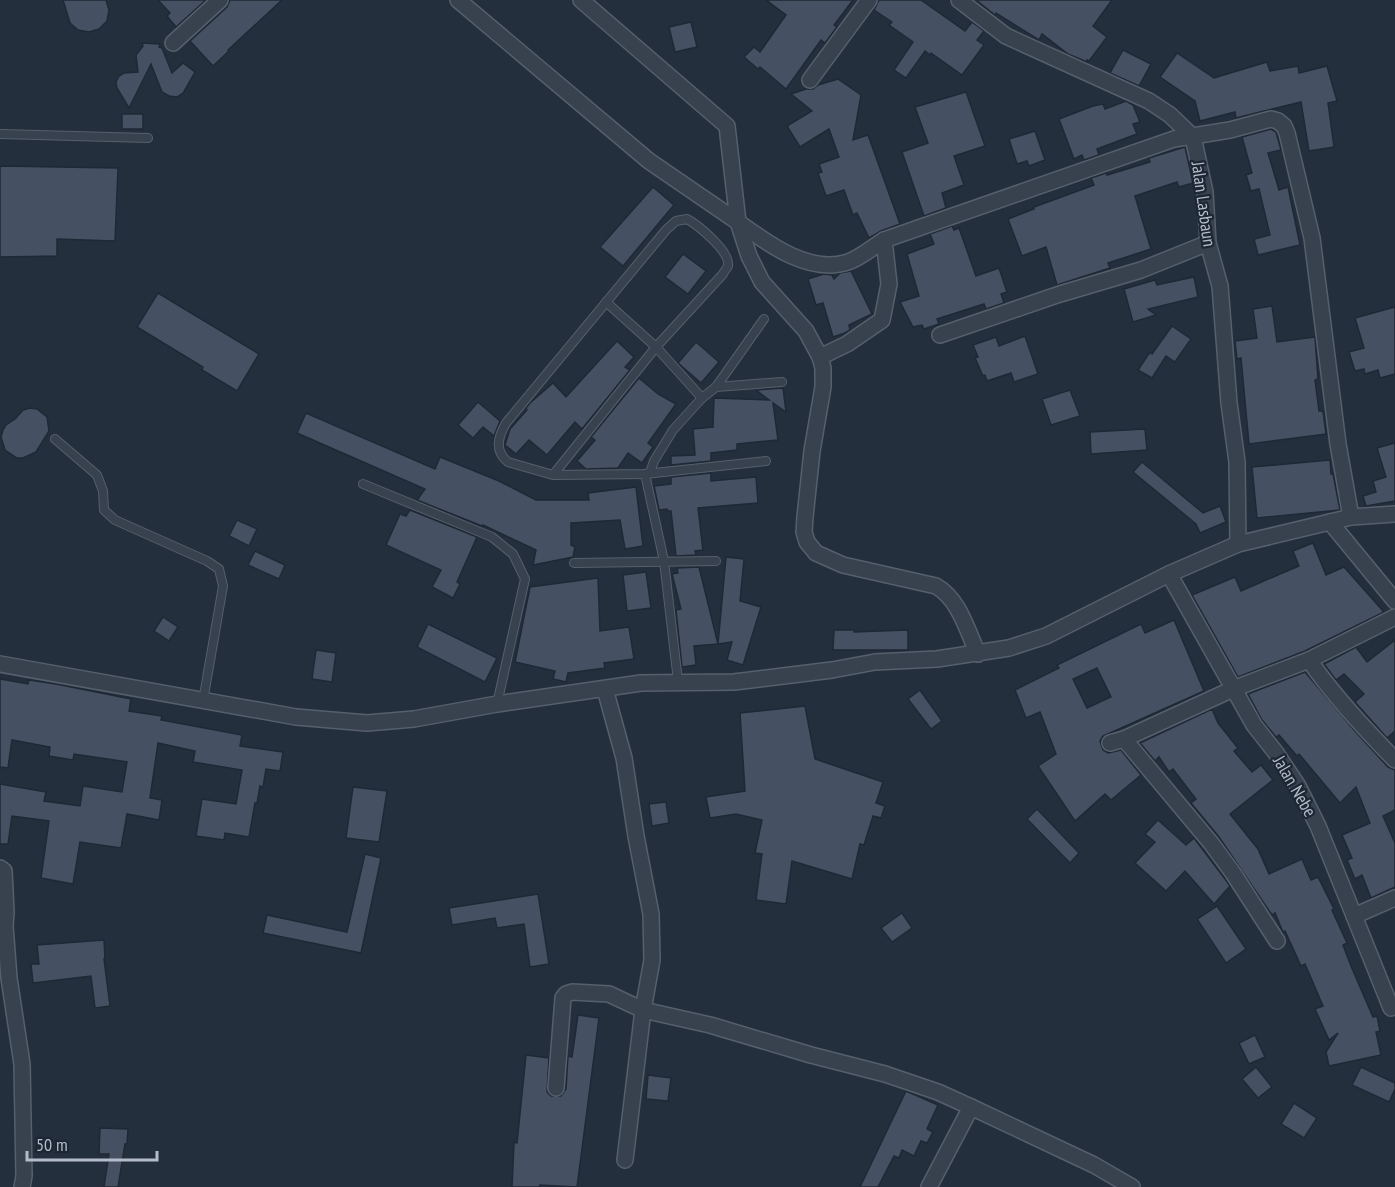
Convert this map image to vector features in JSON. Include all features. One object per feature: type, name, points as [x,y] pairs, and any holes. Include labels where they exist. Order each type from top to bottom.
[{"type":"street","points":[[173,43],[220,0]]},
{"type":"street","points":[[458,0],[649,161],[785,254],[826,264],[850,261],[884,240],[1174,139],[1193,137],[1271,119],[1278,121],[1284,126],[1312,238],[1336,434],[1351,517]]},
{"type":"street","points":[[581,0],[728,126],[738,222],[749,256],[762,282],[801,324],[820,357],[823,368],[824,387],[811,462],[804,532],[807,542],[816,553],[843,565],[936,586],[946,592],[954,601],[978,654]]},
{"type":"street","points":[[810,80],[869,0]]},
{"type":"street","name":"Jalan Lasbaun","points":[[959,0],[1006,36],[1149,100],[1170,115],[1193,137],[1205,192],[1208,243],[1220,286],[1229,403],[1238,462],[1238,544]]},
{"type":"street","points":[[820,357],[847,344],[882,320],[889,284],[884,240]]},
{"type":"street","points":[[940,335],[1060,294],[1141,270],[1208,243]]},
{"type":"street","points":[[0,664],[296,717],[367,723],[414,719],[497,704],[641,683],[734,682],[832,670],[875,662],[937,659],[1009,648],[1046,636],[1169,574],[1238,544],[1351,517],[1395,514]]},
{"type":"street","points":[[1330,522],[1395,601]]},
{"type":"street","name":"Jalan Nebe","points":[[1169,574],[1254,725],[1298,786],[1318,826],[1394,1011]]},
{"type":"street","points":[[1277,941],[1211,843],[1117,741],[1233,689],[1309,660],[1395,617]]},
{"type":"street","points":[[1309,660],[1326,685],[1395,760]]},
{"type":"street","points":[[605,689],[624,758],[651,914],[652,960],[643,1010],[625,1160]]},
{"type":"street","points":[[0,868],[4,872],[9,978],[22,1064],[24,1176],[22,1187]]},
{"type":"street","points":[[1354,916],[1395,898]]},
{"type":"street","points":[[556,1088],[563,998],[572,992],[609,994],[643,1010],[710,1025],[885,1074],[938,1092],[1094,1165],[1132,1187]]},
{"type":"street","points":[[928,1187],[971,1107]]},
{"type":"lane","points":[[0,134],[148,138]]},
{"type":"lane","points":[[553,475],[656,347],[723,274],[728,265],[727,257],[703,230],[687,219],[676,220],[666,230],[506,423],[497,441],[502,457],[508,462],[553,475],[645,474],[766,461]]},
{"type":"lane","points":[[606,302],[656,347],[702,398]]},
{"type":"lane","points":[[645,474],[650,472],[673,430],[702,398],[716,387],[764,319]]},
{"type":"lane","points":[[716,387],[782,382]]},
{"type":"lane","points":[[55,439],[98,475],[103,491],[104,510],[115,520],[207,561],[219,569],[223,586],[203,701]]},
{"type":"lane","points":[[645,474],[664,561],[678,681]]},
{"type":"lane","points":[[363,484],[492,537],[513,554],[525,579],[497,704]]},
{"type":"lane","points":[[574,563],[716,561]]},
{"type":"building","points":[[63,0],[106,0],[109,10],[107,21],[99,29],[89,32],[78,30],[70,23]]},
{"type":"building","points":[[158,0],[206,0],[176,27],[167,16],[170,13]]},
{"type":"building","points":[[230,0],[282,0],[213,66],[190,41],[227,7]]},
{"type":"building","points":[[766,0],[853,0],[834,25],[837,27],[825,43],[821,40],[786,89],[744,57],[754,47],[760,52],[786,15]]},
{"type":"building","points":[[879,0],[921,0],[965,31],[972,22],[984,31],[977,40],[984,45],[962,75],[925,51],[906,78],[894,70],[913,42],[889,25],[892,22],[874,10]]},
{"type":"building","points":[[976,0],[1112,0],[1093,26],[1107,37],[1087,62],[1068,54],[1042,34],[1039,40],[996,13],[995,15]]},
{"type":"building","points":[[691,22],[697,47],[675,52],[669,27]]},
{"type":"building","points":[[142,43],[160,44],[159,47],[162,48],[172,73],[183,63],[195,72],[183,93],[177,97],[169,96],[162,92],[151,64],[129,108],[116,82],[124,73],[138,72],[136,55],[143,46]]},
{"type":"building","points":[[1123,50],[1151,64],[1139,86],[1110,73]]},
{"type":"building","points":[[1177,53],[1214,78],[1267,62],[1270,71],[1298,66],[1299,73],[1327,66],[1337,101],[1328,103],[1334,147],[1309,151],[1301,102],[1236,118],[1235,112],[1200,121],[1195,101],[1160,77]]},
{"type":"building","points":[[838,79],[861,95],[853,140],[868,135],[900,224],[869,238],[857,213],[853,215],[844,190],[826,196],[818,173],[822,172],[819,164],[839,157],[829,129],[800,147],[787,126],[812,111],[791,94],[813,89],[818,85]]},
{"type":"building","points":[[966,92],[985,146],[954,156],[964,185],[942,193],[946,208],[924,216],[902,152],[928,143],[915,107]]},
{"type":"building","points":[[1126,101],[1133,105],[1140,122],[1133,124],[1137,134],[1097,149],[1099,155],[1084,160],[1082,155],[1074,159],[1059,119],[1093,106],[1103,104],[1105,109]]},
{"type":"building","points":[[122,114],[143,114],[143,129],[122,129]]},
{"type":"building","points":[[1271,129],[1276,132],[1281,150],[1268,153],[1279,190],[1288,187],[1300,245],[1258,255],[1254,239],[1270,235],[1259,189],[1251,191],[1246,175],[1252,173],[1242,137]]},
{"type":"building","points":[[1035,131],[1045,160],[1029,166],[1027,161],[1017,164],[1009,139]]},
{"type":"building","points":[[1185,147],[1193,183],[1179,187],[1177,182],[1135,196],[1151,249],[1108,263],[1110,268],[1057,285],[1046,247],[1022,256],[1008,219],[1094,185],[1091,178],[1150,162],[1149,158]]},
{"type":"building","points":[[0,166],[118,168],[115,241],[57,239],[57,256],[0,257]]},
{"type":"building","points":[[653,187],[674,205],[623,266],[600,247]]},
{"type":"building","points":[[952,226],[954,230],[959,228],[976,276],[999,268],[1007,292],[1001,294],[1004,303],[986,309],[984,304],[937,319],[939,324],[924,329],[922,325],[913,327],[900,302],[919,296],[907,254],[934,244],[930,234]]},
{"type":"building","points":[[683,254],[706,271],[688,294],[665,277]]},
{"type":"building","points":[[851,271],[872,314],[849,325],[850,330],[845,333],[833,337],[823,303],[816,305],[808,279],[824,274],[832,275],[834,279],[840,273]]},
{"type":"building","points":[[1194,277],[1198,297],[1148,309],[1156,315],[1133,322],[1124,289],[1155,280],[1157,285]]},
{"type":"building","points":[[158,293],[259,354],[237,391],[202,370],[203,367],[137,327]]},
{"type":"building","points":[[1272,306],[1277,342],[1315,337],[1318,379],[1315,380],[1319,411],[1323,411],[1326,434],[1249,444],[1241,358],[1237,359],[1235,341],[1257,338],[1253,309]]},
{"type":"building","points":[[1395,307],[1395,374],[1380,378],[1378,370],[1365,374],[1364,369],[1355,371],[1349,352],[1364,348],[1355,318]]},
{"type":"building","points":[[1172,326],[1191,339],[1175,362],[1166,356],[1152,378],[1138,370]]},
{"type":"building","points":[[1025,336],[1038,374],[1014,382],[1011,373],[987,381],[975,358],[978,357],[973,345],[996,337],[999,346]]},
{"type":"building","points":[[617,341],[634,357],[625,367],[630,370],[582,429],[575,422],[547,455],[529,440],[516,454],[505,445],[510,429],[527,410],[530,403],[553,383],[566,397]]},
{"type":"building","points":[[696,342],[719,362],[701,383],[678,363]]},
{"type":"building","points":[[639,378],[658,394],[676,404],[648,443],[653,447],[642,463],[628,453],[618,468],[586,469],[577,461],[595,440],[591,437]]},
{"type":"building","points":[[783,388],[786,412],[773,403],[778,440],[737,444],[737,450],[711,453],[711,461],[671,465],[671,456],[695,455],[693,429],[713,427],[714,398],[769,400],[756,390]]},
{"type":"building","points":[[1070,390],[1080,416],[1051,425],[1042,399]]},
{"type":"building","points":[[478,402],[500,421],[494,436],[483,427],[473,438],[458,425]]},
{"type":"building","points":[[37,409],[47,417],[49,431],[36,452],[23,458],[17,458],[5,450],[1,437],[6,425],[23,410]]},
{"type":"building","points":[[306,413],[435,469],[440,457],[499,481],[536,500],[589,500],[588,493],[636,487],[643,546],[625,549],[620,520],[571,523],[571,545],[575,547],[573,557],[533,565],[536,550],[483,525],[417,500],[425,489],[297,433]]},
{"type":"building","points":[[1145,429],[1147,450],[1091,454],[1090,432]]},
{"type":"building","points":[[1395,443],[1395,501],[1366,506],[1363,496],[1376,492],[1373,481],[1386,477],[1377,448]]},
{"type":"building","points":[[1330,460],[1340,510],[1257,518],[1252,467]]},
{"type":"building","points":[[1142,462],[1203,513],[1220,506],[1226,522],[1200,533],[1196,524],[1133,472]]},
{"type":"building","points":[[711,473],[711,481],[756,477],[758,503],[698,508],[703,550],[695,551],[696,555],[676,556],[671,511],[659,510],[654,486],[671,484],[671,477]]},
{"type":"building","points":[[410,510],[477,537],[457,582],[460,584],[453,598],[432,587],[441,570],[386,545],[400,514],[406,516]]},
{"type":"building","points":[[237,520],[257,529],[249,546],[229,536]]},
{"type":"building","points":[[1313,543],[1326,575],[1344,567],[1384,612],[1305,651],[1238,677],[1192,595],[1235,577],[1241,591],[1299,566],[1293,551]]},
{"type":"building","points":[[255,551],[285,565],[279,579],[248,565]]},
{"type":"building","points":[[726,557],[744,559],[740,601],[761,607],[743,665],[727,660],[732,642],[718,644]]},
{"type":"building","points":[[699,567],[718,644],[694,646],[696,665],[682,667],[676,610],[681,609],[672,574],[678,573],[677,568]]},
{"type":"building","points":[[646,572],[651,608],[627,611],[623,575]]},
{"type":"building","points":[[598,578],[600,631],[629,627],[634,659],[604,663],[605,668],[568,673],[566,682],[553,679],[555,671],[515,662],[530,587]]},
{"type":"building","points":[[163,617],[178,627],[169,641],[154,631]]},
{"type":"building","points":[[1174,620],[1204,691],[1103,736],[1100,741],[1103,750],[1108,753],[1121,750],[1141,775],[1111,800],[1105,794],[1075,821],[1038,766],[1056,754],[1040,712],[1026,718],[1015,690],[1059,668],[1057,665],[1141,624],[1145,633]],"holes":[[[1097,668],[1111,697],[1087,708],[1073,679]]]},
{"type":"building","points":[[428,624],[497,658],[485,682],[417,647]]},
{"type":"building","points":[[834,630],[854,630],[854,632],[908,630],[908,650],[833,650]]},
{"type":"building","points":[[1395,640],[1395,731],[1387,738],[1355,702],[1364,694],[1344,674],[1336,680],[1324,664],[1356,647],[1367,662]]},
{"type":"building","points":[[316,650],[336,653],[332,682],[312,679]]},
{"type":"building","points":[[1305,672],[1354,730],[1388,767],[1395,770],[1395,810],[1383,816],[1395,843],[1395,887],[1371,898],[1362,875],[1355,879],[1347,860],[1352,858],[1342,835],[1370,823],[1356,787],[1340,803],[1299,754],[1297,756],[1279,735],[1276,737],[1262,720],[1248,694]]},
{"type":"building","points":[[0,679],[28,684],[29,680],[56,684],[131,699],[129,711],[162,716],[161,720],[242,735],[240,746],[283,752],[280,771],[266,769],[263,787],[260,786],[257,803],[255,803],[249,837],[225,833],[224,840],[196,836],[202,799],[236,804],[242,770],[193,762],[195,751],[158,743],[150,798],[162,800],[159,820],[127,814],[121,848],[80,842],[73,884],[41,878],[49,821],[12,816],[8,844],[0,844],[0,784],[46,792],[44,801],[80,806],[83,786],[122,792],[127,762],[74,754],[73,760],[49,756],[50,747],[12,740],[8,768],[0,767]]},
{"type":"building","points":[[920,690],[942,721],[931,729],[908,699]]},
{"type":"building","points":[[805,706],[815,759],[883,782],[876,803],[885,806],[881,818],[873,816],[864,845],[860,844],[852,879],[792,861],[786,904],[756,900],[762,854],[755,853],[762,820],[736,814],[710,818],[706,797],[745,791],[740,713]]},
{"type":"building","points":[[1212,709],[1218,723],[1238,748],[1234,751],[1252,772],[1261,765],[1273,780],[1230,814],[1258,849],[1269,874],[1302,859],[1311,880],[1318,877],[1347,943],[1343,945],[1351,966],[1373,1017],[1377,1016],[1380,1031],[1376,1032],[1381,1055],[1329,1066],[1326,1052],[1338,1033],[1329,1040],[1315,1009],[1323,1006],[1305,964],[1301,966],[1275,913],[1272,915],[1219,837],[1191,803],[1196,799],[1173,769],[1169,772],[1159,757],[1155,761],[1140,743]]},
{"type":"building","points":[[353,787],[387,791],[379,842],[346,838]]},
{"type":"building","points":[[666,802],[669,823],[652,826],[649,804]]},
{"type":"building","points":[[1037,809],[1079,853],[1070,863],[1027,819]]},
{"type":"building","points":[[1158,820],[1186,845],[1194,838],[1230,886],[1214,904],[1185,871],[1166,891],[1135,863],[1155,842],[1145,834]]},
{"type":"building","points":[[365,854],[381,858],[361,953],[263,933],[267,915],[347,932]]},
{"type":"building","points":[[538,894],[549,964],[530,967],[524,924],[497,928],[495,918],[452,925],[449,908]]},
{"type":"building","points":[[1217,906],[1246,949],[1226,963],[1197,919]]},
{"type":"building","points":[[902,913],[912,928],[892,942],[881,928]]},
{"type":"building","points":[[104,940],[110,1006],[95,1008],[91,976],[33,983],[31,964],[39,964],[37,945]]},
{"type":"building","points":[[578,1015],[599,1018],[577,1187],[540,1185],[539,1187],[512,1187],[514,1142],[517,1143],[526,1055],[549,1058],[547,1092],[551,1096],[561,1096],[566,1089],[568,1056],[572,1057]]},
{"type":"building","points":[[1255,1035],[1265,1057],[1249,1064],[1239,1043]]},
{"type":"building","points":[[1256,1067],[1272,1087],[1258,1098],[1242,1079]]},
{"type":"building","points":[[1361,1067],[1395,1083],[1395,1089],[1389,1102],[1352,1085]]},
{"type":"building","points":[[648,1075],[671,1078],[668,1101],[646,1099]]},
{"type":"building","points":[[906,1091],[938,1105],[927,1129],[933,1132],[927,1143],[921,1141],[914,1156],[902,1150],[899,1158],[894,1156],[878,1187],[860,1187]]},
{"type":"building","points":[[1294,1103],[1317,1118],[1304,1138],[1281,1124]]},
{"type":"building","points":[[100,1128],[128,1129],[118,1187],[104,1187],[109,1154],[99,1154]]}]
